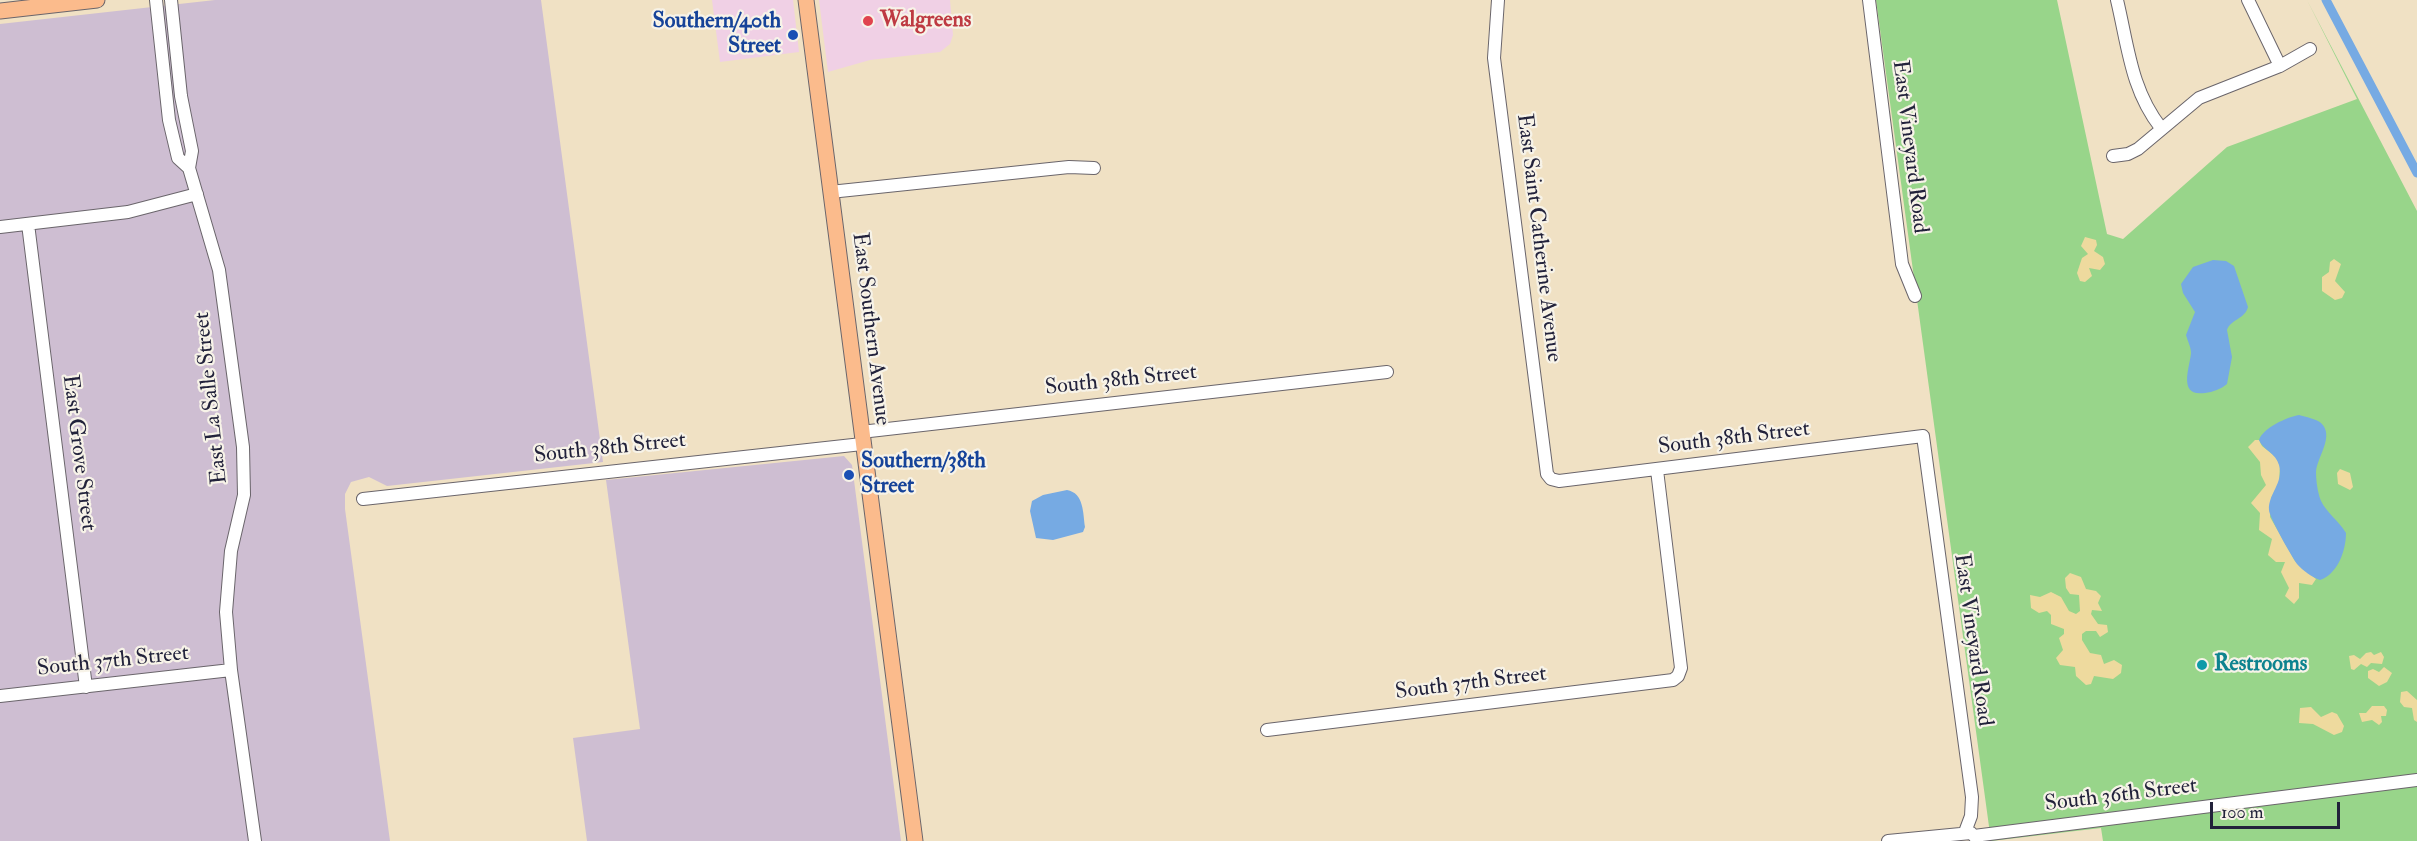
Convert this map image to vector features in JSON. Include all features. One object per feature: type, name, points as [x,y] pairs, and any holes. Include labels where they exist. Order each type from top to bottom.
[{"type":"main road","points":[[0,11],[97,0]]},
{"type":"main road","name":"East Southern Avenue","points":[[806,0],[915,841]]},
{"type":"street","name":"East La Salle Street","points":[[156,0],[171,130],[178,158],[189,168]]},
{"type":"street","name":"East La Salle Street","points":[[171,0],[181,96],[192,151],[189,168],[219,270],[243,447],[244,495],[231,551],[226,612],[231,670],[255,841]]},
{"type":"street","name":"East Saint Catherine Avenue","points":[[1498,0],[1494,58],[1547,474],[1551,479]]},
{"type":"street","name":"East Vineyard Road","points":[[1869,0],[1902,264],[1915,296]]},
{"type":"street","points":[[2117,0],[2138,90],[2148,111],[2162,128]]},
{"type":"street","points":[[2248,0],[2280,66]]},
{"type":"street","points":[[2113,156],[2128,154],[2138,149],[2191,103],[2211,92],[2280,66],[2310,49]]},
{"type":"street","points":[[830,192],[1069,167],[1094,168]]},
{"type":"street","points":[[0,227],[128,212],[197,194]]},
{"type":"street","name":"East Grove Street","points":[[28,224],[86,687]]},
{"type":"street","name":"South 38th Street","points":[[363,498],[1387,372]]},
{"type":"street","name":"South 38th Street","points":[[1551,479],[1559,481],[1657,470],[1923,436]]},
{"type":"street","name":"East Vineyard Road","points":[[1923,436],[1972,797],[1972,836]]},
{"type":"street","name":"South 37th Street","points":[[1267,730],[1673,680],[1678,676],[1681,668],[1657,470]]},
{"type":"street","name":"South 37th Street","points":[[0,696],[231,670]]},
{"type":"street","name":"South 36th Street","points":[[1888,841],[1972,836],[2417,780]]},
{"type":"shaded area","points":[[215,0],[541,0],[603,462],[387,486],[369,477],[351,482],[345,494],[345,509],[390,841],[0,841],[0,24]]},
{"type":"shaded area","points":[[712,0],[793,0],[799,52],[720,62]]},
{"type":"shaded area","points":[[819,0],[950,0],[953,35],[950,44],[940,52],[870,60],[828,72]]},
{"type":"shaded area","points":[[844,456],[852,465],[901,841],[587,841],[573,738],[640,729],[606,480]]},
{"type":"green space","points":[[1876,0],[2057,0],[2107,234],[2123,239],[2227,147],[2357,99],[2307,0],[2417,211],[2417,841],[2103,841],[2101,828],[1991,841]]},
{"type":"sand","points":[[2085,237],[2096,240],[2097,245],[2094,251],[2103,257],[2105,264],[2100,270],[2089,268],[2092,276],[2085,282],[2080,281],[2077,273],[2082,258],[2088,254],[2081,246]]},
{"type":"sand","points":[[2334,259],[2341,264],[2335,281],[2345,292],[2342,298],[2335,300],[2322,291],[2322,277],[2329,272],[2330,262]]},
{"type":"sand","points":[[2255,440],[2259,440],[2262,446],[2276,457],[2280,466],[2279,483],[2271,498],[2270,517],[2295,561],[2316,579],[2312,585],[2299,583],[2299,598],[2294,604],[2285,596],[2289,588],[2281,572],[2285,562],[2276,562],[2268,555],[2272,539],[2259,530],[2260,513],[2251,503],[2266,485],[2261,475],[2260,462],[2248,447]]},
{"type":"sand","points":[[2340,469],[2350,473],[2353,487],[2350,490],[2338,484],[2337,473]]},
{"type":"sand","points":[[2070,573],[2081,577],[2086,589],[2096,591],[2101,596],[2098,603],[2102,611],[2092,610],[2091,614],[2098,624],[2107,625],[2108,632],[2100,637],[2096,631],[2086,631],[2082,634],[2082,640],[2090,653],[2101,655],[2104,664],[2114,660],[2122,665],[2121,673],[2113,679],[2094,676],[2091,684],[2086,685],[2076,676],[2075,667],[2060,665],[2056,658],[2063,650],[2059,638],[2064,634],[2064,629],[2051,624],[2051,615],[2047,611],[2039,613],[2031,608],[2030,595],[2040,597],[2051,592],[2061,597],[2069,611],[2076,614],[2080,611],[2079,595],[2070,594],[2066,588],[2065,578]]},
{"type":"sand","points":[[2371,652],[2374,655],[2381,652],[2384,657],[2382,664],[2371,663],[2367,667],[2361,664],[2354,670],[2351,669],[2349,656],[2354,655],[2360,659],[2366,653]]},
{"type":"sand","points":[[2384,667],[2392,673],[2387,682],[2379,686],[2368,678],[2368,671],[2373,669],[2379,672]]},
{"type":"sand","points":[[2407,691],[2417,700],[2417,722],[2414,720],[2412,708],[2404,707],[2400,702],[2401,692]]},
{"type":"sand","points":[[2372,706],[2384,706],[2387,710],[2386,716],[2381,716],[2382,722],[2379,725],[2372,720],[2362,722],[2359,713],[2366,713]]},
{"type":"sand","points":[[2311,707],[2321,717],[2332,712],[2337,714],[2344,726],[2342,732],[2334,735],[2313,724],[2299,723],[2300,708]]},
{"type":"water","points":[[2213,260],[2226,261],[2234,266],[2248,307],[2227,330],[2232,357],[2227,384],[2214,391],[2196,393],[2188,386],[2191,353],[2186,335],[2195,312],[2183,293],[2181,284],[2193,267]]},
{"type":"water","points":[[2299,415],[2321,423],[2325,428],[2326,440],[2316,472],[2318,489],[2324,506],[2346,533],[2340,561],[2332,573],[2320,580],[2308,574],[2297,564],[2273,520],[2269,504],[2278,483],[2279,465],[2275,457],[2259,440],[2265,431],[2276,424]]},
{"type":"water","points":[[1067,490],[1077,495],[1082,504],[1085,527],[1083,532],[1053,540],[1036,538],[1030,511],[1032,501],[1043,495]]},
{"type":"waterway","points":[[2326,0],[2417,173]]},
{"type":"place","name":"Walgreens","points":[[868,21]]},
{"type":"place","name":"Southern/40th Street","points":[[793,35]]},
{"type":"place","name":"Southern/38th Street","points":[[849,475]]},
{"type":"place","name":"Restrooms","points":[[2202,665]]}]
